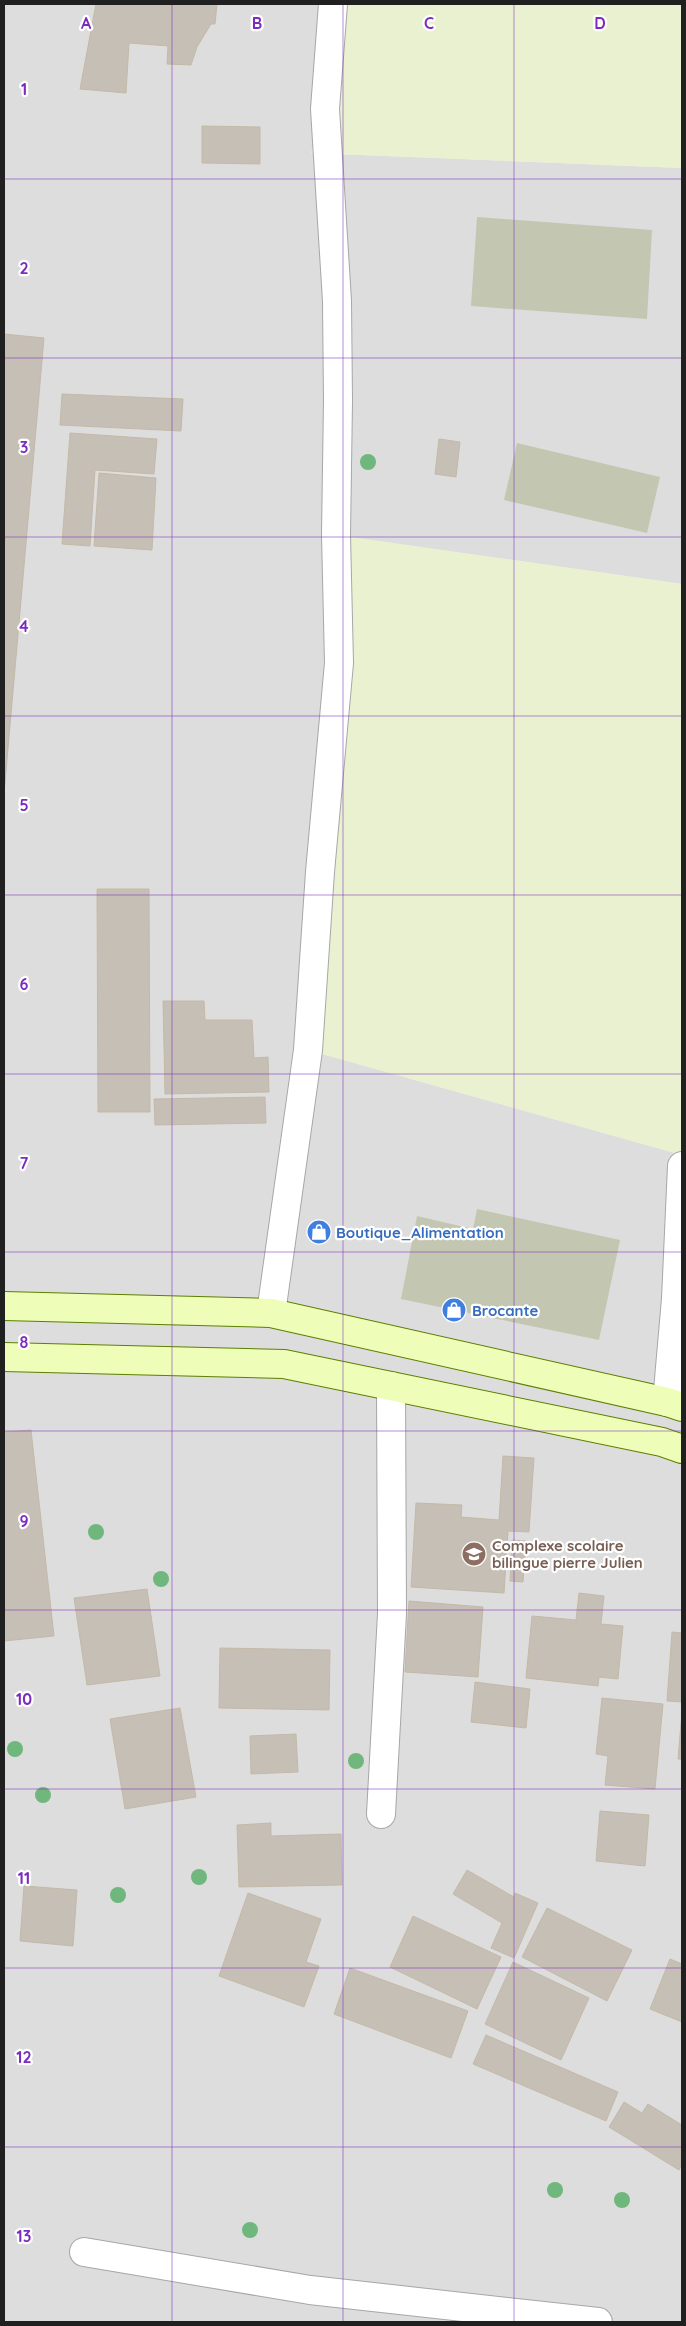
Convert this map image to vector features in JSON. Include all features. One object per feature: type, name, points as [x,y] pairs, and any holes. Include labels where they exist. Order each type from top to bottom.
[{"type":"main road","points":[[4,1306],[271,1313],[675,1404]]},
{"type":"main road","points":[[4,1357],[284,1364],[662,1442],[682,1449]]},
{"type":"street","points":[[271,1313],[308,1050],[320,872],[339,663],[336,534],[337,301],[325,109],[333,4]]},
{"type":"street","points":[[675,1404],[676,1299],[682,1166]]},
{"type":"street","points":[[381,1814],[392,1614],[391,1386]]},
{"type":"street","points":[[84,2252],[310,2290],[598,2322]]},
{"type":"shaded area","points":[[4,4],[333,4],[325,109],[312,153],[682,168],[682,584],[336,535],[308,1050],[682,1155],[682,2322],[4,2322]]},
{"type":"shaded area","points":[[333,4],[682,4],[682,168],[311,153],[325,109]]},
{"type":"shaded area","points":[[477,217],[652,230],[647,319],[471,306]]},
{"type":"shaded area","points":[[517,443],[660,477],[647,533],[504,500]]},
{"type":"shaded area","points":[[336,535],[682,584],[682,1155],[308,1050]]},
{"type":"shaded area","points":[[477,1209],[620,1240],[599,1340],[401,1299],[417,1216],[473,1229]]},
{"type":"building","points":[[96,4],[217,4],[215,24],[211,24],[197,47],[191,65],[167,64],[168,46],[129,43],[126,93],[80,89]]},
{"type":"building","points":[[202,126],[260,127],[260,164],[202,163]]},
{"type":"building","points":[[4,334],[44,338],[4,794]]},
{"type":"building","points":[[62,394],[183,399],[181,431],[60,425]]},
{"type":"building","points":[[70,433],[157,439],[154,474],[95,470],[90,546],[62,544]]},
{"type":"building","points":[[439,439],[460,442],[456,477],[435,474]]},
{"type":"building","points":[[99,473],[156,478],[152,550],[94,546]]},
{"type":"building","points":[[97,889],[149,889],[150,1112],[98,1112]]},
{"type":"building","points":[[163,1001],[204,1001],[205,1020],[252,1020],[254,1058],[268,1057],[269,1092],[165,1094]]},
{"type":"building","points":[[265,1097],[266,1123],[155,1125],[154,1099]]},
{"type":"building","points":[[31,1430],[54,1636],[4,1641],[4,1432]]},
{"type":"building","points":[[503,1456],[534,1458],[529,1532],[508,1531],[504,1593],[411,1587],[416,1503],[462,1505],[461,1517],[499,1520]]},
{"type":"building","points":[[512,1540],[526,1541],[523,1582],[510,1581]]},
{"type":"building","points":[[147,1589],[160,1676],[87,1685],[74,1598]]},
{"type":"building","points":[[579,1593],[604,1596],[601,1624],[623,1626],[618,1679],[599,1677],[598,1686],[526,1678],[532,1616],[576,1620]]},
{"type":"building","points":[[409,1601],[483,1607],[478,1677],[405,1672]]},
{"type":"building","points":[[672,1632],[682,1633],[682,1702],[667,1701]]},
{"type":"building","points":[[220,1648],[330,1650],[329,1710],[219,1708]]},
{"type":"building","points":[[475,1682],[530,1689],[526,1728],[471,1722]]},
{"type":"building","points":[[602,1698],[663,1704],[655,1789],[605,1785],[608,1756],[596,1754]]},
{"type":"building","points":[[180,1708],[196,1797],[125,1809],[110,1719]]},
{"type":"building","points":[[682,1712],[682,1759],[678,1759]]},
{"type":"building","points":[[296,1734],[298,1772],[251,1774],[250,1736]]},
{"type":"building","points":[[600,1811],[649,1815],[645,1866],[596,1861]]},
{"type":"building","points":[[271,1823],[271,1836],[341,1834],[342,1885],[239,1887],[237,1825]]},
{"type":"building","points":[[467,1870],[514,1897],[515,1893],[538,1903],[514,1958],[491,1948],[502,1923],[453,1894]]},
{"type":"building","points":[[24,1886],[77,1890],[73,1946],[20,1941]]},
{"type":"building","points":[[248,1893],[321,1919],[306,1962],[319,1966],[304,2007],[219,1976]]},
{"type":"building","points":[[547,1908],[632,1950],[607,2001],[522,1957]]},
{"type":"building","points":[[413,1916],[501,1957],[477,2009],[390,1967]]},
{"type":"building","points":[[670,1959],[682,1964],[682,2022],[650,2009]]},
{"type":"building","points":[[513,1962],[589,1998],[561,2060],[485,2024]]},
{"type":"building","points":[[350,1968],[468,2011],[451,2058],[334,2014]]},
{"type":"building","points":[[486,2035],[618,2092],[606,2121],[473,2064]]},
{"type":"building","points":[[624,2102],[642,2113],[648,2104],[682,2125],[682,2165],[679,2170],[609,2127]]},
{"type":"place","name":"Boutique_Alimentation","points":[[319,1232]]},
{"type":"place","name":"Brocante","points":[[454,1310]]},
{"type":"place","name":"Complexe scolaire bilingue pierre Julien","points":[[474,1554]]}]
